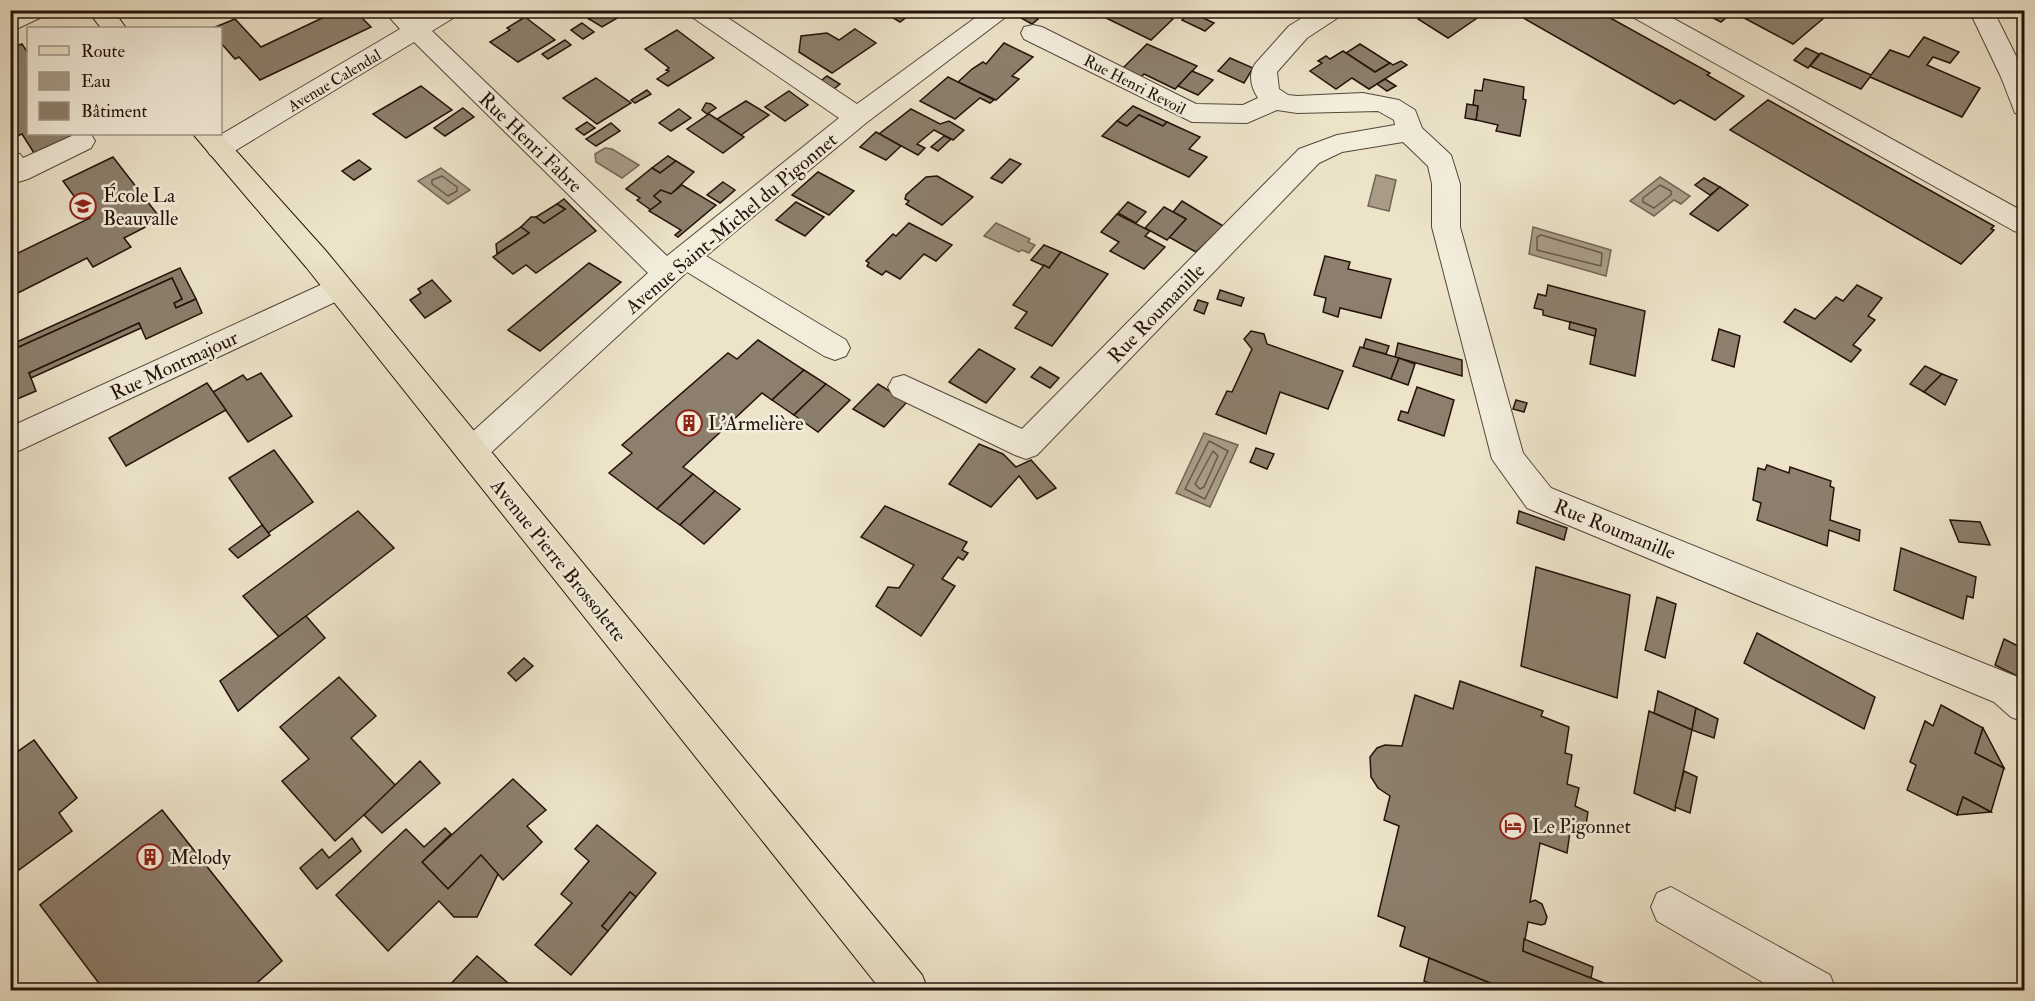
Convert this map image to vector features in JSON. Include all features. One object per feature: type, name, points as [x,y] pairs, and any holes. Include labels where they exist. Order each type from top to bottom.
[{"type":"main road","points":[[99,10],[113,27]]},
{"type":"main road","name":"Avenue Pierre Brossolette","points":[[212,141],[338,288],[472,451],[907,990]]},
{"type":"street","points":[[10,24],[37,10]]},
{"type":"street","name":"Rue Henri Fabre","points":[[395,10],[676,265]]},
{"type":"street","name":"Avenue Calendal","points":[[212,141],[416,31],[448,10]]},
{"type":"street","points":[[698,10],[857,117]]},
{"type":"street","name":"Avenue Saint-Michel du Pigonnet","points":[[472,451],[676,265],[857,117],[1003,10]]},
{"type":"street","points":[[1275,100],[1265,90],[1264,70],[1298,32],[1333,10]]},
{"type":"street","points":[[1638,10],[2025,225]]},
{"type":"street","points":[[1982,10],[2014,76],[2025,107]]},
{"type":"street","name":"Rue Henri Revoil","points":[[1033,33],[1192,113],[1247,114],[1275,100]]},
{"type":"street","name":"Rue Roumanille","points":[[1275,100],[1295,104],[1357,102],[1389,105],[1406,116],[1409,132],[1442,162],[1446,184],[1446,227],[1508,459],[1539,498],[2007,690],[2025,705]]},
{"type":"street","name":"Rue Roumanille","points":[[904,387],[1026,446],[1309,156],[1337,144],[1409,132]]},
{"type":"street","points":[[10,161],[18,172],[82,141]]},
{"type":"street","points":[[676,265],[835,348]]},
{"type":"street","name":"Rue Montmajour","points":[[10,442],[338,288]]},
{"type":"street","points":[[1671,907],[1815,990]]},
{"type":"water","points":[[605,148],[612,149],[639,165],[622,178],[596,162],[595,154]]},
{"type":"water","points":[[441,168],[470,190],[448,204],[418,181]]},
{"type":"water","points":[[1376,175],[1396,180],[1389,211],[1368,206]]},
{"type":"water","points":[[1660,177],[1690,196],[1681,204],[1674,200],[1654,216],[1630,201]]},
{"type":"water","points":[[996,223],[1030,239],[1028,242],[1035,245],[1029,253],[1022,250],[1019,252],[984,236]]},
{"type":"water","points":[[1533,227],[1611,250],[1606,276],[1529,254]]},
{"type":"water","points":[[1204,433],[1238,445],[1210,507],[1176,493]]},
{"type":"building","points":[[339,10],[354,10],[371,27],[260,80],[239,57],[235,59],[222,44],[222,27],[215,27],[235,19],[261,47]]},
{"type":"building","points":[[579,10],[605,10],[589,19]]},
{"type":"building","points":[[605,10],[631,10],[602,27],[589,19]]},
{"type":"building","points":[[880,10],[916,10],[900,22]]},
{"type":"building","points":[[1105,10],[1155,10],[1173,19],[1151,40],[1100,15]]},
{"type":"building","points":[[1528,10],[1596,10],[1710,73],[1707,75],[1744,96],[1715,120],[1680,100],[1674,104],[1520,16]]},
{"type":"building","points":[[1698,10],[1829,10],[1831,12],[1793,44],[1733,12],[1721,22]]},
{"type":"building","points":[[1190,12],[1214,23],[1205,31],[1182,20]]},
{"type":"building","points":[[1428,12],[1433,15],[1439,12],[1445,16],[1449,13],[1483,14],[1448,38],[1418,19]]},
{"type":"building","points":[[1028,13],[1038,19],[1032,24],[1021,18]]},
{"type":"building","points":[[525,17],[555,40],[518,62],[490,42],[510,30],[507,28]]},
{"type":"building","points":[[582,23],[594,32],[583,39],[571,30]]},
{"type":"building","points":[[855,29],[876,43],[832,73],[799,52],[801,36],[827,33],[839,40]]},
{"type":"building","points":[[677,30],[714,58],[668,86],[657,79],[669,71],[666,70],[669,68],[645,49]]},
{"type":"building","points":[[1924,37],[1959,52],[1950,63],[1933,57],[1927,65],[1980,88],[1962,117],[1870,77],[1861,89],[1810,66],[1821,53],[1871,75],[1890,50],[1909,57]]},
{"type":"building","points":[[565,40],[571,45],[548,59],[542,54]]},
{"type":"building","points":[[1004,43],[1033,57],[1012,76],[1019,79],[996,100],[958,82],[972,69],[983,62],[986,64]]},
{"type":"building","points":[[22,44],[27,52],[27,135],[74,135],[34,153],[22,134],[17,136],[12,128],[16,126],[10,118],[10,48]]},
{"type":"building","points":[[1147,44],[1197,66],[1175,89],[1144,74],[1140,78],[1122,69]]},
{"type":"building","points":[[1360,44],[1390,63],[1375,72],[1346,53]]},
{"type":"building","points":[[1806,48],[1819,54],[1808,68],[1794,60]]},
{"type":"building","points":[[1343,51],[1375,72],[1390,63],[1393,65],[1401,61],[1407,65],[1369,89],[1352,78],[1336,89],[1310,71],[1322,63],[1318,61],[1326,56],[1330,59]]},
{"type":"building","points":[[1230,58],[1253,68],[1244,83],[1218,71]]},
{"type":"building","points":[[1192,71],[1213,80],[1198,95],[1178,86]]},
{"type":"building","points":[[827,76],[840,84],[830,92],[818,83]]},
{"type":"building","points":[[948,77],[994,100],[990,103],[980,98],[955,119],[920,101]]},
{"type":"building","points":[[596,78],[631,103],[597,124],[563,98]]},
{"type":"building","points":[[1385,79],[1396,86],[1387,91],[1377,84]]},
{"type":"building","points":[[1484,79],[1524,87],[1523,99],[1526,100],[1520,136],[1496,131],[1498,125],[1476,120],[1478,106],[1473,105],[1475,90],[1482,91]]},
{"type":"building","points":[[421,86],[452,110],[406,138],[373,114]]},
{"type":"building","points":[[647,90],[651,94],[635,103],[631,100]]},
{"type":"building","points":[[789,91],[808,105],[785,121],[765,107]]},
{"type":"building","points":[[1768,100],[1994,226],[1991,229],[1994,230],[1961,264],[1730,130]]},
{"type":"building","points":[[746,101],[769,115],[741,135],[717,119]]},
{"type":"building","points":[[706,103],[716,108],[707,114],[702,110]]},
{"type":"building","points":[[1467,104],[1478,106],[1476,120],[1465,118]]},
{"type":"building","points":[[1133,106],[1167,122],[1163,126],[1139,115],[1127,126],[1117,121]]},
{"type":"building","points":[[463,108],[474,117],[445,136],[434,128]]},
{"type":"building","points":[[679,109],[691,118],[671,131],[659,123]]},
{"type":"building","points":[[911,109],[940,124],[949,121],[964,130],[953,140],[934,130],[917,144],[925,148],[918,155],[879,134]]},
{"type":"building","points":[[709,114],[744,137],[723,153],[687,129]]},
{"type":"building","points":[[1139,115],[1163,126],[1167,122],[1200,137],[1189,149],[1207,157],[1189,177],[1102,136],[1117,121],[1127,126]]},
{"type":"building","points":[[587,122],[595,128],[584,135],[576,129]]},
{"type":"building","points":[[611,123],[620,131],[596,146],[586,139]]},
{"type":"building","points":[[876,132],[901,146],[886,160],[860,147]]},
{"type":"building","points":[[944,136],[951,139],[938,151],[931,147]]},
{"type":"building","points":[[668,156],[676,161],[660,173],[652,168]]},
{"type":"building","points":[[113,157],[161,219],[124,238],[131,247],[93,267],[87,258],[10,297],[10,257],[90,218],[63,181]]},
{"type":"building","points":[[1010,159],[1021,164],[1002,183],[991,178]]},
{"type":"building","points":[[359,160],[371,169],[354,180],[342,171]]},
{"type":"building","points":[[676,161],[694,172],[671,194],[661,190],[654,196],[661,202],[651,210],[637,200],[640,198],[626,189],[652,168],[660,173]]},
{"type":"building","points":[[818,172],[854,191],[829,215],[792,195]]},
{"type":"building","points":[[937,176],[973,197],[942,225],[906,204],[909,201],[905,199],[906,195],[926,177]]},
{"type":"building","points":[[1704,178],[1720,187],[1710,195],[1695,185]]},
{"type":"building","points":[[723,182],[735,190],[720,203],[707,195]]},
{"type":"building","points":[[682,185],[716,205],[678,237],[675,235],[681,230],[649,211],[661,202],[654,196],[661,190],[671,194]]},
{"type":"building","points":[[1720,187],[1748,205],[1718,231],[1690,214]]},
{"type":"building","points":[[564,199],[596,231],[536,273],[526,265],[513,274],[493,257],[529,233],[521,227],[531,217],[536,217],[544,223],[565,209],[557,204]]},
{"type":"building","points":[[1182,201],[1223,226],[1196,252],[1169,237],[1186,219],[1173,212]]},
{"type":"building","points":[[796,202],[824,217],[805,236],[776,220]]},
{"type":"building","points":[[1128,202],[1146,212],[1136,223],[1118,213]]},
{"type":"building","points":[[557,204],[565,209],[544,223],[536,217]]},
{"type":"building","points":[[1164,207],[1186,219],[1167,240],[1145,228]]},
{"type":"building","points":[[1117,214],[1150,231],[1145,236],[1165,247],[1144,269],[1110,251],[1119,242],[1101,232]]},
{"type":"building","points":[[909,223],[952,245],[936,261],[924,254],[900,279],[886,271],[882,275],[867,266],[869,263],[866,261],[893,234],[896,236]]},
{"type":"building","points":[[521,227],[529,233],[497,254],[496,244]]},
{"type":"building","points":[[1044,245],[1061,252],[1049,268],[1031,260]]},
{"type":"building","points":[[1061,252],[1108,274],[1052,346],[1015,328],[1027,312],[1013,305],[1044,265],[1049,268]]},
{"type":"building","points":[[1325,256],[1350,262],[1348,269],[1391,279],[1381,318],[1340,308],[1338,317],[1323,312],[1326,298],[1314,295]]},
{"type":"building","points":[[589,263],[621,282],[540,351],[508,330]]},
{"type":"building","points":[[180,268],[196,299],[176,308],[174,303],[182,299],[172,278],[10,351],[10,345]]},
{"type":"building","points":[[172,278],[182,299],[174,303],[176,308],[196,299],[202,313],[146,339],[139,323],[29,373],[36,391],[10,402],[10,351]]},
{"type":"building","points":[[432,280],[451,301],[425,318],[410,300],[421,293],[418,289]]},
{"type":"building","points":[[1548,285],[1645,311],[1635,376],[1590,364],[1596,329],[1543,315],[1543,310],[1534,308],[1538,294],[1546,296]]},
{"type":"building","points":[[1857,285],[1882,298],[1868,316],[1875,320],[1853,345],[1861,350],[1851,362],[1784,322],[1795,309],[1815,319],[1836,297],[1843,301]]},
{"type":"building","points":[[1220,290],[1244,298],[1241,306],[1217,299]]},
{"type":"building","points":[[1198,300],[1208,303],[1204,314],[1194,310]]},
{"type":"building","points":[[1570,322],[1596,329],[1595,336],[1569,329]]},
{"type":"building","points":[[139,323],[141,328],[31,378],[29,373]]},
{"type":"building","points":[[1719,329],[1740,336],[1734,367],[1712,360]]},
{"type":"building","points":[[1251,331],[1264,334],[1267,344],[1343,371],[1328,409],[1280,392],[1266,434],[1216,414],[1227,391],[1232,392],[1252,349],[1244,339]]},
{"type":"building","points":[[1366,339],[1389,346],[1386,354],[1363,348]]},
{"type":"building","name":"L'Armelière","points":[[758,340],[804,370],[772,400],[762,393],[683,467],[693,474],[657,509],[609,473],[632,453],[622,445],[728,353],[737,359]]},
{"type":"building","points":[[1398,343],[1462,360],[1462,376],[1395,357]]},
{"type":"building","points":[[1360,347],[1399,358],[1391,379],[1353,366]]},
{"type":"building","points":[[979,349],[1015,369],[986,403],[949,382]]},
{"type":"building","points":[[1399,358],[1415,364],[1408,385],[1391,379]]},
{"type":"building","points":[[1925,366],[1942,374],[1924,392],[1910,384]]},
{"type":"building","points":[[1040,367],[1059,378],[1050,388],[1031,377]]},
{"type":"building","points":[[804,370],[826,384],[794,415],[772,400]]},
{"type":"building","points":[[261,373],[292,416],[248,442],[213,392],[243,375],[247,380]]},
{"type":"building","points":[[1942,374],[1957,380],[1945,405],[1924,392]]},
{"type":"building","points":[[207,383],[226,410],[126,466],[109,438]]},
{"type":"building","points":[[826,384],[850,400],[818,432],[794,415]]},
{"type":"building","points":[[878,384],[907,402],[884,427],[853,409]]},
{"type":"building","points":[[1417,387],[1454,400],[1444,436],[1398,420],[1401,411],[1408,413]]},
{"type":"building","points":[[1516,400],[1527,403],[1524,412],[1513,409]]},
{"type":"building","points":[[979,444],[1003,454],[1016,467],[1031,460],[1056,488],[1037,499],[1019,476],[991,507],[949,484]]},
{"type":"building","points":[[1256,448],[1274,454],[1267,469],[1250,462]]},
{"type":"building","points":[[274,450],[313,502],[268,533],[229,478]]},
{"type":"building","points":[[1767,465],[1789,473],[1790,467],[1831,481],[1830,486],[1834,488],[1830,520],[1860,530],[1859,541],[1829,530],[1827,546],[1757,520],[1761,503],[1753,500],[1758,468],[1765,470]]},
{"type":"building","points":[[693,474],[715,491],[680,525],[657,509]]},
{"type":"building","points":[[715,491],[740,509],[704,544],[680,525]]},
{"type":"building","points":[[885,506],[967,542],[962,550],[968,553],[963,560],[958,557],[942,579],[955,586],[921,636],[876,606],[888,587],[899,588],[914,565],[861,537]]},
{"type":"building","points":[[358,511],[394,548],[279,637],[243,596]]},
{"type":"building","points":[[1519,511],[1567,528],[1564,540],[1517,523]]},
{"type":"building","points":[[1950,520],[1980,522],[1990,545],[1959,542]]},
{"type":"building","points":[[262,525],[270,535],[238,558],[229,549]]},
{"type":"building","points":[[1901,548],[1976,577],[1973,598],[1967,596],[1963,619],[1894,590]]},
{"type":"building","points":[[1536,567],[1630,595],[1617,698],[1521,666]]},
{"type":"building","points":[[1657,597],[1676,604],[1665,658],[1645,650]]},
{"type":"building","points":[[306,616],[325,638],[238,711],[220,681]]},
{"type":"building","points":[[1757,633],[1875,697],[1864,729],[1744,663]]},
{"type":"building","points":[[2004,639],[2024,649],[2019,677],[1995,665]]},
{"type":"building","points":[[524,658],[533,666],[516,681],[508,673]]},
{"type":"building","points":[[339,677],[376,716],[351,738],[396,786],[335,841],[282,781],[309,759],[280,727]]},
{"type":"building","points":[[1460,681],[1543,711],[1541,716],[1569,727],[1565,753],[1572,755],[1567,784],[1579,788],[1575,806],[1588,812],[1584,838],[1570,832],[1567,853],[1540,843],[1530,902],[1535,900],[1542,904],[1547,917],[1545,924],[1528,922],[1523,951],[1604,983],[1602,990],[1507,990],[1400,946],[1405,927],[1378,916],[1399,826],[1384,820],[1390,796],[1378,788],[1371,777],[1370,757],[1377,748],[1385,745],[1402,746],[1415,695],[1453,709]]},
{"type":"building","points":[[1658,691],[1696,708],[1692,730],[1654,713]]},
{"type":"building","points":[[1941,705],[1983,728],[1975,753],[2004,768],[1991,812],[1963,797],[1957,815],[1907,790],[1916,765],[1910,762],[1925,721],[1933,726]]},
{"type":"building","points":[[1696,708],[1718,719],[1714,738],[1692,730]]},
{"type":"building","points":[[1649,711],[1692,730],[1675,811],[1634,793]]},
{"type":"building","points":[[1983,728],[2004,768],[1975,753]]},
{"type":"building","points":[[34,740],[77,798],[59,813],[72,831],[12,875],[10,757]]},
{"type":"building","points":[[420,761],[440,783],[382,833],[364,815]]},
{"type":"building","points":[[1684,771],[1697,777],[1690,813],[1675,807]]},
{"type":"building","points":[[513,779],[546,810],[527,826],[542,842],[503,880],[481,855],[448,889],[422,862]]},
{"type":"building","points":[[1963,797],[1991,812],[1957,815]]},
{"type":"building","name":"Melody","points":[[162,810],[282,961],[249,990],[104,990],[40,905]]},
{"type":"building","points":[[597,825],[656,873],[636,897],[630,892],[602,926],[608,931],[571,975],[535,945],[572,903],[561,894],[589,861],[575,849]]},
{"type":"building","points":[[445,828],[451,834],[422,862],[448,889],[481,855],[498,874],[477,917],[454,917],[439,901],[388,951],[336,895],[406,829],[424,847]]},
{"type":"building","points":[[352,838],[361,851],[317,889],[300,868],[322,849],[329,858]]},
{"type":"building","points":[[630,892],[636,897],[608,931],[602,926]]},
{"type":"building","points":[[1524,939],[1593,967],[1591,978],[1523,951]]},
{"type":"building","points":[[477,956],[516,990],[445,990]]},
{"type":"building","points":[[1429,958],[1507,990],[1446,990],[1424,981]]},
{"type":"place","name":"École La Beauvalle","points":[[83,206]]},
{"type":"place","name":"L'Armelière","points":[[689,423]]},
{"type":"place","name":"Le Pigonnet","points":[[1513,826]]},
{"type":"place","name":"Melody","points":[[150,857]]}]
